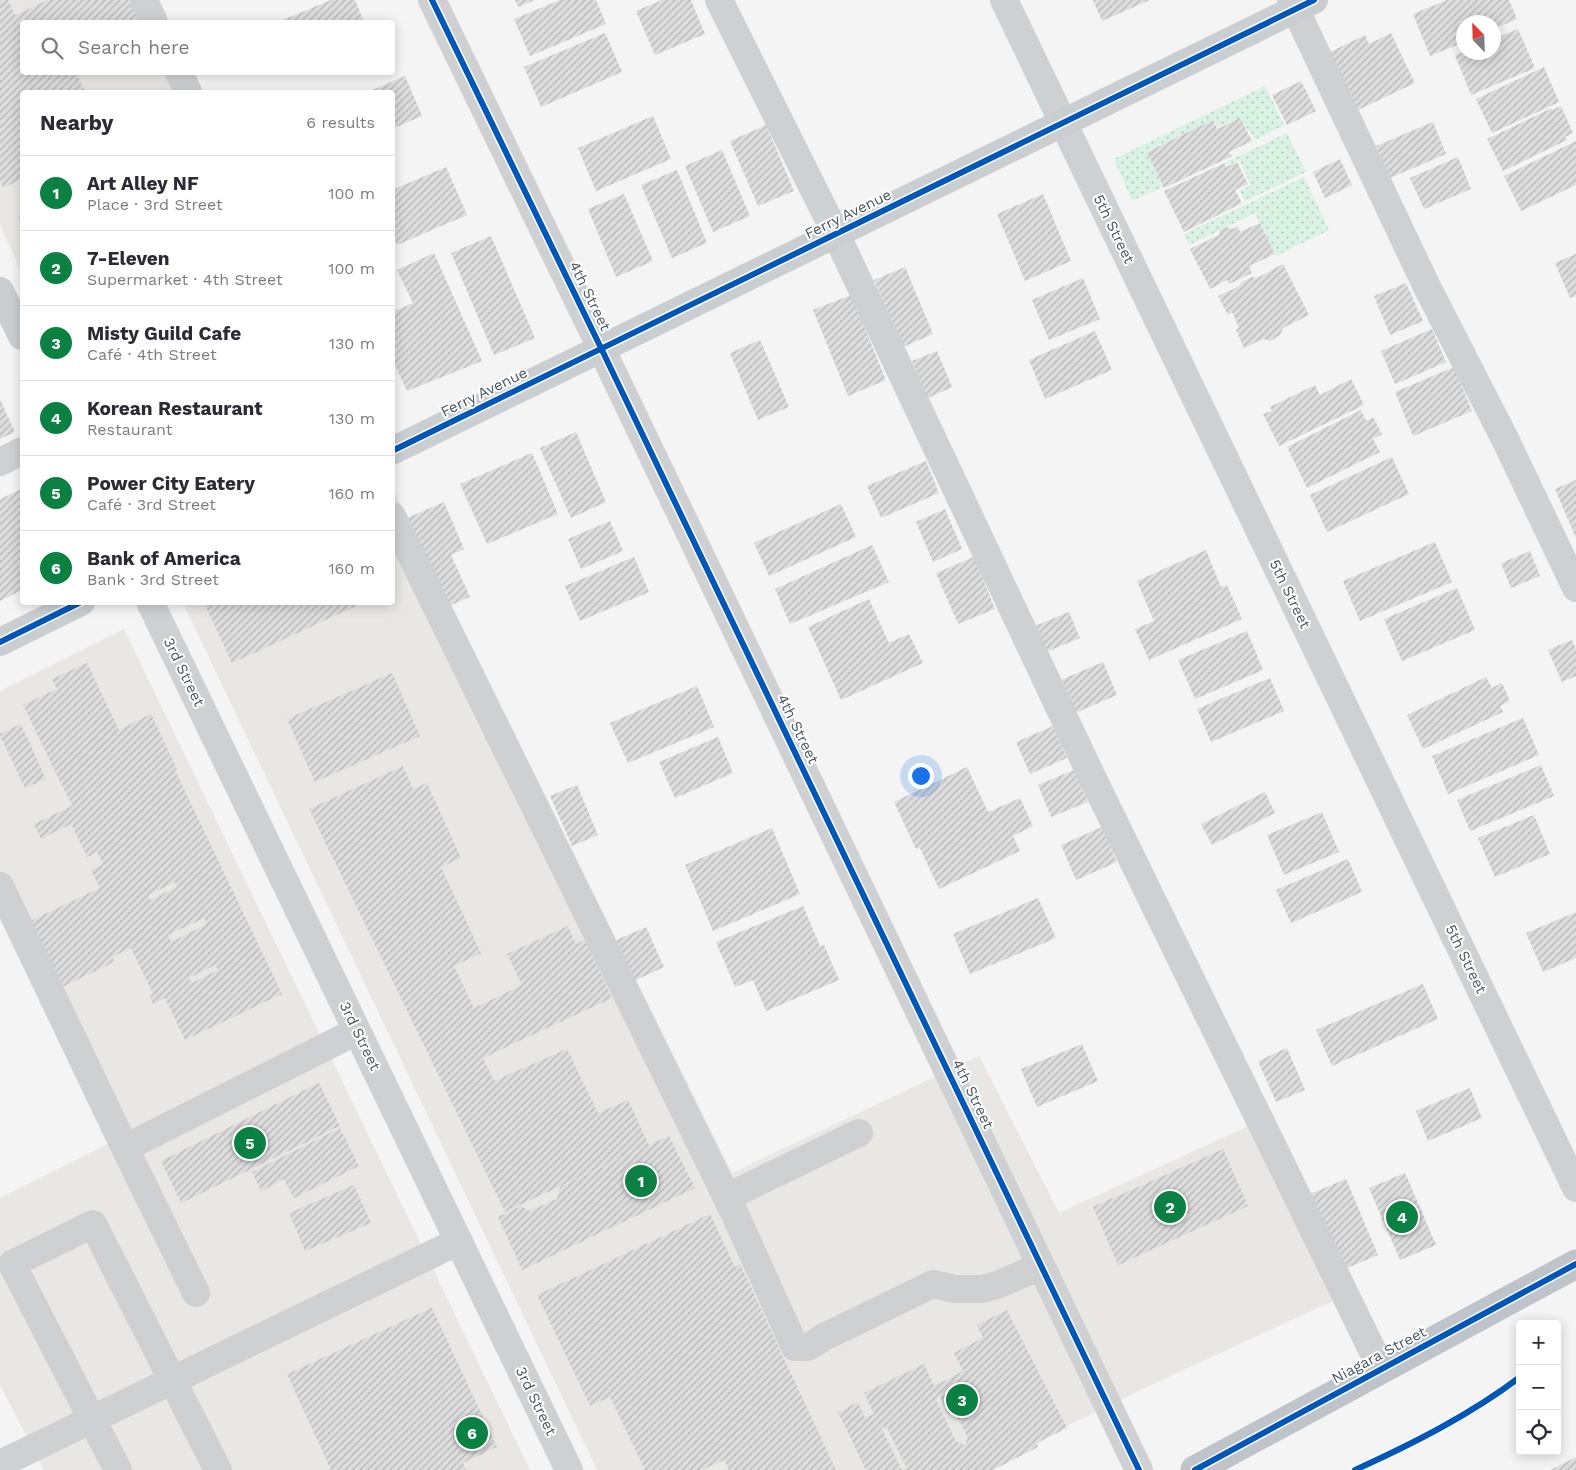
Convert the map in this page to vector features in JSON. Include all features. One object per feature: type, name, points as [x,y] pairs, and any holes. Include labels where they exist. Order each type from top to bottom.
[{"type":"highway","name":"Niagara Street","points":[[1195,1470],[1576,1264]]},
{"type":"main road","name":"Ferry Avenue","points":[[395,449],[1062,123],[1300,3]]},
{"type":"main road","points":[[0,291],[20,332]]},
{"type":"main road","points":[[0,642],[75,605]]},
{"type":"street","points":[[144,0],[153,20]]},
{"type":"street","name":"4th Street","points":[[432,0],[1139,1470]]},
{"type":"street","points":[[719,0],[836,234],[1093,779],[1382,1368]]},
{"type":"street","name":"5th Street","points":[[1004,0],[1576,1188]]},
{"type":"street","points":[[1300,3],[1427,287],[1505,439],[1576,588]]},
{"type":"street","points":[[180,75],[187,90]]},
{"type":"street","points":[[0,462],[20,453]]},
{"type":"street","points":[[395,522],[727,1197],[795,1347],[808,1347],[824,1337],[933,1284],[955,1289],[982,1289],[997,1286],[1041,1266]]},
{"type":"street","name":"3rd Street","points":[[151,605],[569,1470]]},
{"type":"street","points":[[0,886],[196,1293]]},
{"type":"street","points":[[125,1148],[357,1031]]},
{"type":"street","points":[[727,1197],[859,1133]]},
{"type":"street","points":[[118,1470],[12,1264],[93,1224],[174,1380],[218,1470]]},
{"type":"street","points":[[0,1464],[459,1241]]},
{"type":"shaded area","points":[[0,0],[154,0],[164,20],[20,20],[20,75],[190,75],[197,90],[20,90],[20,269],[0,225]]},
{"type":"shaded area","points":[[395,493],[732,1173],[979,1056],[1059,1213],[1255,1123],[1337,1299],[1140,1390],[979,1470],[597,1470],[184,605],[395,605]]},
{"type":"shaded area","points":[[124,629],[530,1470],[44,1470],[0,1385],[0,1198],[108,1144],[0,918],[0,691]]},
{"type":"green space","points":[[1265,86],[1284,125],[1255,140],[1240,118],[1217,127],[1213,120],[1147,151],[1163,187],[1132,201],[1114,159]]},
{"type":"green space","points":[[1287,133],[1306,172],[1245,201],[1240,191],[1251,185],[1239,160],[1228,165],[1226,162]]},
{"type":"green space","points":[[1304,177],[1329,230],[1276,256],[1255,213],[1189,245],[1184,234]]},
{"type":"building","points":[[0,0],[8,0],[15,15],[48,0],[129,0],[138,20],[20,20],[20,75],[77,75],[84,90],[20,90],[20,180],[3,188],[0,180]]},
{"type":"building","points":[[331,0],[355,0],[363,20],[283,20]]},
{"type":"building","points":[[515,0],[535,0],[518,7]]},
{"type":"building","points":[[560,0],[596,0],[606,24],[530,56],[514,19]]},
{"type":"building","points":[[662,0],[691,0],[705,34],[655,55],[636,11]]},
{"type":"building","points":[[1093,0],[1150,0],[1102,21]]},
{"type":"building","points":[[1447,0],[1509,0],[1517,19],[1501,26],[1501,15],[1456,15],[1456,45],[1430,56],[1413,14]]},
{"type":"building","points":[[1518,29],[1535,68],[1471,95],[1457,60],[1501,60],[1501,36]]},
{"type":"building","points":[[605,33],[622,72],[541,107],[524,67]]},
{"type":"building","points":[[1391,33],[1415,83],[1356,111],[1328,53],[1365,35],[1369,44]]},
{"type":"building","points":[[1544,67],[1559,102],[1492,133],[1476,99]]},
{"type":"building","points":[[405,76],[422,116],[395,128],[395,90],[373,90]]},
{"type":"building","points":[[1301,81],[1316,111],[1287,125],[1272,95]]},
{"type":"building","points":[[1561,106],[1573,133],[1565,137],[1567,140],[1503,171],[1487,139],[1552,108],[1552,110]]},
{"type":"building","points":[[653,116],[671,159],[596,191],[578,148]]},
{"type":"building","points":[[1240,118],[1252,141],[1229,152],[1232,156],[1164,188],[1147,152],[1213,120],[1217,129]]},
{"type":"building","points":[[1433,122],[1446,154],[1390,178],[1376,146]]},
{"type":"building","points":[[766,125],[794,191],[758,206],[730,141]]},
{"type":"building","points":[[1576,141],[1576,185],[1521,211],[1504,176]]},
{"type":"building","points":[[722,150],[750,216],[713,232],[685,166]]},
{"type":"building","points":[[1458,157],[1471,189],[1424,209],[1410,178]]},
{"type":"building","points":[[1340,159],[1352,185],[1325,198],[1313,172]]},
{"type":"building","points":[[1237,162],[1248,184],[1235,190],[1242,203],[1184,232],[1164,191],[1225,163],[1226,167]]},
{"type":"building","points":[[446,167],[467,215],[397,245],[395,241],[395,189]]},
{"type":"building","points":[[677,170],[707,243],[672,258],[641,185]]},
{"type":"building","points":[[624,194],[653,261],[616,277],[588,209]]},
{"type":"building","points":[[1043,194],[1071,261],[1025,281],[997,214]]},
{"type":"building","points":[[1260,223],[1275,254],[1249,266],[1252,273],[1229,284],[1227,280],[1210,289],[1190,249],[1219,235],[1220,230],[1226,227],[1233,229],[1238,226],[1240,232]]},
{"type":"building","points":[[491,236],[535,338],[494,355],[451,253]]},
{"type":"building","points":[[434,253],[482,361],[407,391],[395,365],[395,311],[413,303],[397,270]]},
{"type":"building","points":[[1576,254],[1576,296],[1570,298],[1555,263]]},
{"type":"building","points":[[1283,264],[1309,315],[1283,328],[1280,335],[1270,341],[1263,339],[1244,348],[1236,330],[1239,328],[1232,312],[1228,315],[1218,296],[1238,287],[1242,282],[1252,277],[1257,278]]},
{"type":"building","points":[[905,267],[933,334],[903,347],[874,280]]},
{"type":"building","points":[[1083,278],[1100,319],[1049,340],[1032,300]]},
{"type":"building","points":[[1406,283],[1423,321],[1390,335],[1374,296]]},
{"type":"building","points":[[851,295],[886,380],[848,396],[813,310]]},
{"type":"building","points":[[1432,329],[1446,362],[1395,384],[1381,351]]},
{"type":"building","points":[[1095,331],[1112,370],[1045,399],[1029,360]]},
{"type":"building","points":[[760,340],[789,407],[758,420],[730,353]]},
{"type":"building","points":[[937,351],[952,387],[928,398],[912,361]]},
{"type":"building","points":[[1454,367],[1472,411],[1413,436],[1395,392]]},
{"type":"building","points":[[1351,379],[1364,405],[1279,446],[1263,414],[1272,411],[1270,407],[1315,385],[1320,395]]},
{"type":"building","points":[[0,399],[15,432],[0,439]]},
{"type":"building","points":[[1361,410],[1366,421],[1373,417],[1382,434],[1373,439],[1380,452],[1307,488],[1287,447]]},
{"type":"building","points":[[576,432],[606,502],[571,518],[540,448]]},
{"type":"building","points":[[532,453],[558,514],[487,544],[460,484]]},
{"type":"building","points":[[1392,457],[1409,494],[1327,532],[1310,495]]},
{"type":"building","points":[[926,461],[939,493],[881,518],[867,486]]},
{"type":"building","points":[[1576,480],[1576,538],[1555,489]]},
{"type":"building","points":[[20,490],[20,591],[0,601],[0,499]]},
{"type":"building","points":[[444,502],[464,549],[451,555],[470,597],[446,607],[407,518]]},
{"type":"building","points":[[841,504],[856,537],[769,576],[754,543]]},
{"type":"building","points":[[945,509],[962,549],[933,562],[916,522]]},
{"type":"building","points":[[610,521],[623,551],[581,569],[568,539]]},
{"type":"building","points":[[1435,542],[1452,582],[1360,621],[1343,581]]},
{"type":"building","points":[[872,545],[889,582],[790,624],[775,589]]},
{"type":"building","points":[[1206,550],[1221,587],[1227,585],[1242,619],[1149,660],[1135,629],[1154,621],[1137,581]]},
{"type":"building","points":[[1530,551],[1540,576],[1511,588],[1501,563]]},
{"type":"building","points":[[634,557],[649,592],[580,621],[565,586]]},
{"type":"building","points":[[974,557],[995,609],[958,624],[936,573]]},
{"type":"building","points":[[1457,588],[1475,630],[1402,661],[1384,619]]},
{"type":"building","points":[[869,599],[889,643],[909,634],[923,663],[841,700],[808,627]]},
{"type":"building","points":[[205,605],[356,605],[356,606],[232,663]]},
{"type":"building","points":[[1069,612],[1080,638],[1046,652],[1035,626]]},
{"type":"building","points":[[1247,631],[1263,670],[1195,699],[1178,660]]},
{"type":"building","points":[[1572,640],[1576,649],[1576,676],[1562,682],[1548,650]]},
{"type":"building","points":[[1103,662],[1117,695],[1075,713],[1061,680]]},
{"type":"building","points":[[87,663],[119,730],[151,714],[177,769],[175,770],[282,994],[185,1040],[165,998],[153,1004],[150,996],[153,994],[131,948],[112,957],[114,962],[62,987],[30,921],[100,888],[91,870],[103,864],[97,852],[87,857],[71,824],[41,839],[34,824],[72,806],[23,705],[57,689],[52,679]],"holes":[[[175,882],[177,887],[150,900],[148,895]],[[204,918],[207,924],[171,942],[168,935]],[[215,965],[218,970],[192,983],[189,978]]]},
{"type":"building","points":[[392,673],[420,736],[315,782],[287,719]]},
{"type":"building","points":[[1486,677],[1492,688],[1502,683],[1510,701],[1500,706],[1503,712],[1423,749],[1407,715]]},
{"type":"building","points":[[1270,678],[1284,711],[1211,742],[1197,709]]},
{"type":"building","points":[[697,686],[714,727],[628,763],[610,723]]},
{"type":"building","points":[[1523,718],[1539,755],[1448,794],[1432,756]]},
{"type":"building","points":[[21,724],[46,779],[25,788],[0,736],[0,734]]},
{"type":"building","points":[[1053,726],[1067,758],[1030,774],[1016,742]]},
{"type":"building","points":[[718,737],[733,773],[675,798],[659,762]]},
{"type":"building","points":[[1541,765],[1554,796],[1470,831],[1457,800]]},
{"type":"building","points":[[403,766],[413,789],[427,783],[461,858],[441,867],[481,953],[454,966],[474,1008],[522,985],[507,954],[568,926],[576,944],[585,940],[612,998],[483,1058],[494,1081],[567,1049],[598,1113],[628,1100],[649,1145],[505,1212],[309,809]]},
{"type":"building","points":[[967,767],[988,812],[1020,798],[1033,826],[1013,836],[1020,851],[939,889],[920,848],[916,849],[894,802]]},
{"type":"building","points":[[1074,770],[1088,802],[1051,817],[1038,785]]},
{"type":"building","points":[[577,785],[598,835],[572,846],[550,796]]},
{"type":"building","points":[[1265,792],[1275,813],[1212,845],[1201,824]]},
{"type":"building","points":[[1322,812],[1339,852],[1284,875],[1267,835]]},
{"type":"building","points":[[1534,815],[1550,854],[1495,877],[1478,838]]},
{"type":"building","points":[[1102,827],[1117,862],[1076,880],[1061,845]]},
{"type":"building","points":[[772,828],[800,894],[713,931],[685,865]]},
{"type":"building","points":[[1348,859],[1362,892],[1291,923],[1276,890]]},
{"type":"building","points":[[1038,898],[1056,938],[970,974],[953,934]]},
{"type":"building","points":[[803,906],[820,946],[824,945],[839,980],[766,1011],[753,980],[735,987],[716,942]]},
{"type":"building","points":[[1576,912],[1576,958],[1543,972],[1526,933]]},
{"type":"building","points":[[646,927],[664,967],[634,981],[616,940]]},
{"type":"building","points":[[1423,984],[1438,1019],[1332,1066],[1316,1030]]},
{"type":"building","points":[[1082,1044],[1098,1081],[1037,1107],[1021,1069]]},
{"type":"building","points":[[1287,1048],[1305,1090],[1276,1102],[1258,1061]]},
{"type":"building","points":[[319,1083],[340,1126],[181,1203],[161,1161]]},
{"type":"building","points":[[1470,1088],[1482,1118],[1428,1141],[1416,1111]]},
{"type":"building","points":[[340,1128],[359,1166],[294,1198],[284,1179],[261,1191],[252,1172]]},
{"type":"building","points":[[669,1136],[695,1188],[522,1270],[498,1217],[521,1206],[529,1211],[557,1199],[560,1187]]},
{"type":"building","points":[[1223,1149],[1248,1206],[1118,1265],[1093,1207]]},
{"type":"building","points":[[1405,1173],[1436,1245],[1400,1260],[1369,1188]]},
{"type":"building","points":[[1346,1179],[1378,1255],[1342,1270],[1310,1194]]},
{"type":"building","points":[[354,1185],[371,1223],[305,1251],[289,1213]]},
{"type":"building","points":[[710,1214],[735,1267],[740,1264],[836,1470],[729,1470],[724,1460],[702,1470],[645,1470],[610,1397],[590,1406],[537,1295]]},
{"type":"building","points":[[432,1308],[497,1447],[463,1463],[466,1470],[331,1470],[287,1374]]},
{"type":"building","points":[[1007,1310],[1067,1428],[1037,1443],[1038,1447],[993,1470],[904,1470],[906,1467],[887,1428],[881,1427],[902,1470],[866,1470],[838,1412],[858,1402],[865,1418],[874,1414],[864,1393],[924,1364],[934,1386],[963,1371],[954,1353],[983,1338],[977,1325]],"holes":[[[939,1395],[948,1414],[954,1411],[967,1436],[964,1446],[962,1443],[956,1442],[936,1399]]]},
{"type":"building","points":[[1576,1457],[1576,1470],[1550,1470]]},
{"type":"cycle path","points":[[432,0],[1139,1470]]},
{"type":"cycle path","points":[[395,450],[1314,0]]},
{"type":"cycle path","points":[[0,642],[75,605]]},
{"type":"cycle path","points":[[1195,1470],[1576,1264]]},
{"type":"cycle path","points":[[1355,1470],[1440,1428],[1481,1404],[1516,1380]]},
{"type":"place","name":"Power City Eatery","points":[[250,1143]]},
{"type":"place","name":"Art Alley NF","points":[[641,1181]]},
{"type":"place","name":"7-Eleven","points":[[1170,1207]]},
{"type":"place","name":"Korean Restaurant","points":[[1402,1217]]},
{"type":"place","name":"Misty Guild Cafe","points":[[962,1400]]},
{"type":"place","name":"Bank of America","points":[[472,1433]]}]
